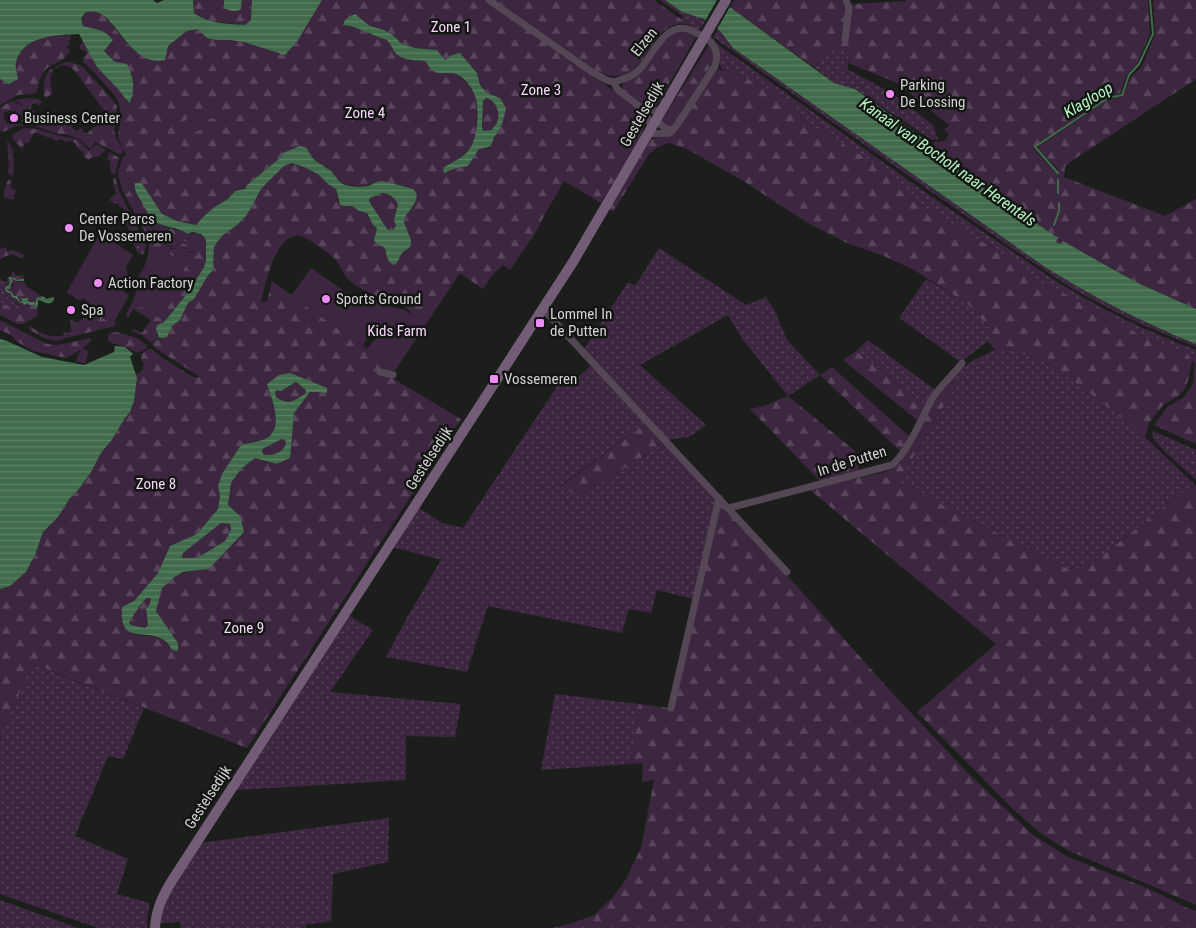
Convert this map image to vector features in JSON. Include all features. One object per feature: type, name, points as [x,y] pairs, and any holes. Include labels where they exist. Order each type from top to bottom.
[{"type":"main road","name":"Gestelsedijk","points":[[155,928],[156,916],[165,891],[544,309],[595,226],[726,0]]},
{"type":"street","points":[[488,0],[592,72],[614,82],[617,89],[640,107],[664,134],[670,133],[673,130]]},
{"type":"street","points":[[845,40],[849,8],[846,0]]},
{"type":"street","name":"Elzen","points":[[614,82],[638,71],[662,39],[675,29],[688,29],[710,42],[717,53],[715,66],[673,130]]},
{"type":"street","points":[[640,107],[650,110],[654,123],[673,130]]},
{"type":"street","points":[[544,309],[788,572]]},
{"type":"street","name":"In de Putten","points":[[729,508],[892,465],[898,461],[933,398],[962,363]]},
{"type":"street","points":[[380,372],[393,375]]},
{"type":"street","points":[[671,708],[719,498]]},
{"type":"green space","points":[[193,0],[224,0],[225,8],[241,9],[242,0],[252,0],[251,20],[245,25],[205,20],[194,13]]},
{"type":"green space","points":[[322,0],[484,0],[638,108],[646,121],[639,139],[601,203],[564,181],[536,232],[510,270],[503,265],[491,277],[483,289],[460,273],[422,330],[407,308],[401,304],[369,293],[351,282],[333,257],[308,239],[301,236],[292,237],[284,242],[278,251],[269,273],[261,303],[267,301],[272,281],[367,349],[394,372],[392,378],[461,419],[247,748],[31,663],[0,741],[0,589],[10,586],[26,572],[33,560],[43,532],[58,517],[70,498],[79,489],[133,406],[136,374],[142,371],[144,364],[141,359],[142,354],[148,349],[152,349],[161,357],[193,377],[200,377],[158,350],[152,344],[155,340],[164,338],[172,326],[180,320],[188,303],[194,299],[212,272],[214,247],[217,242],[246,216],[261,189],[284,166],[292,163],[318,174],[336,189],[338,202],[344,206],[352,206],[359,211],[367,213],[373,225],[377,228],[374,238],[376,243],[385,248],[387,259],[397,264],[411,240],[404,219],[417,196],[413,189],[382,181],[364,187],[341,183],[326,167],[311,157],[308,150],[298,148],[282,155],[245,188],[237,190],[228,199],[205,215],[197,225],[177,221],[162,214],[135,184],[137,193],[155,221],[163,226],[187,234],[201,234],[206,241],[207,253],[200,275],[187,295],[164,322],[159,324],[157,336],[159,338],[154,339],[151,343],[142,335],[132,331],[132,329],[142,333],[151,320],[133,309],[128,318],[126,315],[138,285],[142,288],[145,283],[139,276],[147,258],[149,239],[122,190],[118,174],[122,158],[126,155],[124,150],[119,154],[95,142],[90,149],[80,139],[34,126],[42,116],[46,117],[51,111],[61,119],[64,118],[76,131],[81,128],[86,134],[108,116],[74,70],[65,65],[56,69],[55,67],[66,62],[82,66],[112,99],[117,106],[114,130],[116,138],[123,149],[118,137],[120,107],[116,97],[84,63],[84,56],[87,53],[79,47],[83,41],[97,67],[125,98],[115,62],[104,50],[113,40],[103,31],[83,26],[81,18],[86,12],[95,11],[104,15],[136,52],[168,46],[187,31],[198,29],[217,40],[244,42],[269,50],[308,22]],"holes":[[[350,18],[363,20],[370,26],[384,30],[393,35],[402,44],[415,48],[437,50],[445,60],[452,55],[460,53],[477,73],[480,85],[487,93],[500,98],[496,136],[489,148],[479,148],[468,166],[453,169],[458,159],[469,150],[476,137],[476,98],[472,88],[458,75],[434,71],[425,61],[409,60],[395,52],[387,40],[355,27],[344,25],[345,20]],[[122,175],[132,179],[132,190],[154,228],[157,230],[158,227],[163,227],[172,240],[176,238],[194,248],[192,253],[171,249],[159,241],[152,242],[162,240],[169,246],[191,249],[183,243],[173,242],[164,234],[161,228],[158,231],[154,231],[129,190],[129,179]],[[290,373],[326,393],[310,392],[294,413],[289,458],[277,464],[255,458],[241,469],[231,483],[228,505],[240,516],[209,569],[177,575],[162,587],[156,611],[178,643],[172,650],[166,641],[157,637],[133,634],[122,607],[134,601],[158,573],[170,546],[197,534],[218,509],[220,496],[218,486],[241,445],[265,439],[271,434],[276,421],[274,406],[267,384]]]},
{"type":"green space","points":[[495,0],[654,0],[689,25],[679,24],[669,27],[661,33],[644,58],[631,71],[618,76],[610,76],[593,69]]},
{"type":"green space","points":[[660,0],[665,0],[682,12],[706,20],[699,31],[681,19],[683,16]]},
{"type":"green space","points":[[734,0],[844,0],[846,4],[852,4],[906,0],[1148,0],[1150,33],[1137,64],[1127,75],[1120,93],[1108,97],[1033,148],[1057,172],[1058,169],[1037,148],[1107,100],[1122,96],[1131,77],[1142,66],[1155,35],[1153,0],[1196,0],[1196,79],[1073,160],[1065,167],[1064,177],[1165,216],[1196,199],[1196,309],[1140,284],[1063,241],[1068,243],[1070,240],[1056,231],[1053,235],[939,156],[933,142],[944,141],[949,135],[944,130],[949,125],[897,83],[849,63],[847,52],[833,49],[814,67],[730,8]]},
{"type":"green space","points":[[718,29],[733,48],[1045,267],[1123,311],[1196,344],[1196,347],[1143,325],[1073,289],[1013,249],[713,37]]},
{"type":"green space","points":[[677,31],[686,31],[696,37],[656,106],[647,106],[623,91],[622,86],[657,46]]},
{"type":"green space","points":[[70,35],[71,39],[68,41],[71,42],[67,47],[70,51],[63,59],[44,71],[36,93],[18,95],[0,105],[0,79],[4,81],[18,79],[16,61],[22,50],[33,42],[45,37]]},
{"type":"green space","points":[[712,40],[922,190],[1054,280],[1123,318],[1196,350],[1196,362],[1192,361],[1187,352],[1140,335],[1074,298],[1040,283],[1028,276],[1020,266],[991,246],[973,238],[911,199],[893,183],[888,174],[824,132],[809,129],[794,103],[738,74],[721,69],[719,62],[720,53]]},
{"type":"green space","points":[[709,45],[715,56],[713,62],[674,125],[670,127],[663,125],[662,120]]},
{"type":"green space","points":[[833,48],[847,52],[849,63],[847,69],[890,92],[933,125],[938,139],[932,140],[855,89],[834,83],[814,67]]},
{"type":"green space","points":[[52,68],[54,70],[50,81],[53,93],[46,98],[44,96],[44,81]]},
{"type":"green space","points":[[716,69],[738,74],[794,103],[809,129],[824,132],[878,166],[911,199],[973,238],[991,246],[1020,266],[1028,276],[1118,321],[1140,335],[1187,352],[1192,361],[1184,390],[1163,405],[1149,423],[1145,437],[1106,405],[1053,366],[1032,356],[1011,350],[995,350],[988,341],[991,336],[990,329],[969,305],[914,270],[884,256],[847,243],[806,222],[745,182],[685,148],[668,143],[658,147],[649,154],[613,212],[609,209],[650,140],[676,132]]},
{"type":"green space","points":[[28,98],[38,99],[42,102],[39,106],[35,103],[31,106],[31,110],[36,112],[34,114],[38,118],[32,126],[16,126],[3,132],[0,130],[0,108],[11,101],[25,107],[15,100]],"holes":[[[5,111],[16,111],[18,115],[21,114],[23,119],[21,122],[23,123],[8,124],[3,115]]]},
{"type":"green space","points":[[486,98],[495,104],[498,111],[498,119],[492,130],[483,131],[483,100]]},
{"type":"green space","points":[[214,101],[221,102],[221,112],[217,120],[204,116],[208,106],[212,105]]},
{"type":"green space","points":[[194,109],[200,111],[204,116],[205,125],[200,130],[183,132],[176,130]]},
{"type":"green space","points":[[24,128],[37,129],[79,140],[89,151],[96,144],[106,150],[99,156],[89,160],[84,157],[83,152],[72,141],[66,142],[61,139],[56,141],[35,132],[22,149],[12,138],[12,135]]},
{"type":"green space","points":[[7,141],[13,153],[13,176],[8,172]]},
{"type":"green space","points":[[107,151],[119,158],[115,175],[111,173],[110,161],[107,159],[109,153]]},
{"type":"green space","points":[[123,173],[132,179],[132,190],[154,228],[157,230],[159,226],[163,227],[172,239],[187,242],[194,248],[194,252],[167,247],[159,241],[153,245],[152,242],[158,237],[170,247],[191,249],[184,244],[170,241],[161,228],[157,232],[152,228],[129,190],[129,179],[120,175]]},
{"type":"green space","points":[[115,177],[119,191],[144,240],[130,244],[129,240],[132,236],[124,219],[127,214],[119,204],[109,200],[116,194],[113,179]]},
{"type":"green space","points":[[10,179],[12,180],[10,188],[17,191],[13,196],[15,198],[13,200],[4,197],[4,190]]},
{"type":"green space","points":[[382,193],[392,197],[398,204],[394,220],[396,226],[392,231],[387,229],[369,201],[370,198]]},
{"type":"green space","points":[[1056,231],[1070,240],[1068,243],[1062,244],[1057,242],[1053,235]]},
{"type":"green space","name":"Action Factory","points":[[100,233],[133,255],[126,267],[128,276],[121,289],[129,296],[114,322],[102,318],[103,316],[95,310],[93,313],[88,310],[89,306],[87,305],[89,302],[82,298],[81,300],[77,299],[67,292]]},
{"type":"green space","points":[[144,240],[146,247],[142,255],[133,243]]},
{"type":"green space","points":[[6,247],[7,251],[13,250],[24,255],[22,259],[13,254],[0,260],[0,249]]},
{"type":"green space","points":[[159,248],[187,264],[173,289],[177,292],[161,319],[134,303],[149,276],[145,273]]},
{"type":"green space","points":[[659,248],[746,305],[766,297],[776,313],[787,340],[820,375],[788,396],[743,340],[728,315],[640,365],[706,425],[689,437],[667,440],[584,349],[628,282],[635,286]]},
{"type":"green space","name":"Kids Farm","points":[[311,268],[361,303],[367,305],[370,298],[405,310],[414,316],[422,330],[394,372],[367,349],[377,337],[377,328],[371,321],[370,332],[363,346],[291,296]]},
{"type":"green space","points":[[14,272],[16,276],[23,275],[24,279],[17,280],[9,277],[10,284],[5,284],[9,285],[6,291],[8,293],[7,297],[23,307],[22,310],[0,303],[0,277],[3,282],[7,281],[8,277]]},
{"type":"green space","points":[[12,278],[17,282],[24,281],[26,286],[41,296],[41,298],[38,297],[36,300],[35,305],[24,297],[21,298],[21,302],[17,296],[14,296],[12,292],[7,290],[6,288],[10,289],[11,286],[15,285],[11,284],[13,281],[10,279]]},
{"type":"green space","points":[[926,279],[969,305],[990,329],[991,336],[988,341],[961,362],[899,318]]},
{"type":"green space","points":[[8,293],[25,304],[29,303],[29,305],[34,307],[38,303],[38,315],[23,324],[18,324],[0,315],[0,303],[22,310],[23,307],[7,297]]},
{"type":"green space","points":[[95,309],[103,316],[102,318],[116,323],[115,326],[54,341],[42,337],[30,330],[29,327],[31,325],[31,327],[46,335],[64,336],[63,333],[71,332],[70,319],[75,322],[81,321],[90,311],[93,312]]},
{"type":"green space","points":[[0,320],[47,344],[58,345],[91,338],[91,341],[82,349],[66,358],[33,351],[16,341],[11,335],[0,330]]},
{"type":"green space","points":[[117,332],[136,338],[147,345],[147,348],[136,352],[112,343],[108,340],[108,336],[110,333]]},
{"type":"green space","points":[[868,340],[935,390],[926,406],[856,351]]},
{"type":"green space","points":[[125,347],[133,354],[133,355],[122,348]]},
{"type":"green space","points":[[81,348],[89,351],[85,364],[76,361]]},
{"type":"green space","points":[[995,350],[1011,350],[1032,356],[1053,366],[1106,405],[1145,437],[1194,484],[1078,574],[898,482],[953,391],[956,375],[969,363]]},
{"type":"green space","points":[[856,351],[926,406],[918,421],[843,360]]},
{"type":"green space","points":[[1196,362],[1196,444],[1154,425],[1167,407],[1184,397],[1193,384]]},
{"type":"green space","points":[[593,364],[646,423],[560,486],[583,494],[664,443],[715,497],[716,503],[694,599],[657,590],[651,613],[629,609],[622,633],[488,606],[467,672],[386,657],[441,560],[393,547],[419,508],[442,523],[463,528],[562,379],[569,385]]},
{"type":"green space","points":[[832,367],[909,436],[901,452],[820,375]]},
{"type":"green space","points":[[955,376],[956,383],[953,391],[898,482],[1078,574],[1194,484],[1196,485],[1196,905],[1069,851],[1039,832],[1014,810],[917,712],[996,644],[809,489],[893,469],[900,463],[937,398]]},
{"type":"green space","points":[[296,382],[306,390],[305,394],[288,402],[276,397],[275,392],[277,390],[288,388]]},
{"type":"green space","points":[[788,396],[855,451],[859,471],[821,482],[750,409],[764,406]]},
{"type":"green space","points":[[646,423],[664,443],[583,494],[571,492],[560,487]]},
{"type":"green space","points":[[1153,431],[1196,450],[1196,480],[1165,452],[1152,437]]},
{"type":"green space","points":[[282,439],[286,442],[283,449],[270,455],[263,454],[262,450],[264,448]]},
{"type":"green space","points":[[719,503],[760,545],[895,696],[966,771],[1033,835],[1066,856],[1149,889],[1196,911],[1196,928],[552,928],[594,915],[614,896],[626,879],[641,848],[654,780],[642,782],[643,763],[631,764],[639,704],[669,708]]},
{"type":"green space","points":[[221,523],[230,524],[231,530],[225,541],[197,558],[182,558],[183,553]]},
{"type":"green space","points":[[147,598],[151,598],[146,613],[148,625],[145,628],[131,625],[129,623]]},
{"type":"green space","points":[[348,615],[373,630],[330,692],[461,704],[455,737],[406,736],[406,780],[235,790]]},
{"type":"green space","points":[[30,663],[144,708],[123,759],[108,756],[75,836],[128,859],[117,894],[150,903],[147,928],[98,928],[0,894],[0,741]]},
{"type":"green space","points":[[555,694],[639,704],[631,764],[541,770]]},
{"type":"green space","points":[[389,818],[388,862],[333,874],[331,921],[305,925],[306,928],[180,928],[180,922],[159,923],[168,893],[200,843]]},
{"type":"green space","points":[[0,900],[78,928],[0,928]]},
{"type":"shaded area","points":[[0,0],[153,0],[157,3],[164,0],[193,0],[194,13],[205,19],[245,25],[251,20],[252,0],[322,0],[298,40],[285,55],[244,42],[207,38],[198,29],[187,31],[168,46],[165,60],[156,61],[148,59],[134,50],[104,16],[97,12],[86,12],[81,18],[83,26],[106,33],[113,40],[104,51],[115,62],[127,64],[133,83],[130,103],[97,67],[79,34],[53,36],[35,41],[21,51],[17,59],[18,79],[9,84],[0,79]]},
{"type":"shaded area","points":[[224,0],[242,0],[241,9],[233,11],[224,8]]},
{"type":"shaded area","points":[[665,0],[720,0],[834,83],[855,89],[931,144],[939,157],[1058,238],[1056,242],[1061,244],[1063,241],[1140,284],[1196,309],[1196,344],[1123,311],[1045,267],[733,48],[720,31],[704,19],[682,12]]},
{"type":"shaded area","points":[[355,14],[370,26],[393,35],[402,44],[415,48],[437,50],[445,60],[452,55],[460,53],[477,73],[480,85],[487,93],[500,98],[506,108],[503,120],[491,145],[479,149],[468,166],[444,173],[443,168],[466,154],[474,140],[477,112],[476,99],[472,89],[458,75],[435,72],[425,61],[400,57],[387,40],[355,27],[343,25],[345,20]],"holes":[[[486,98],[490,99],[497,108],[498,119],[492,130],[483,131],[483,101]]]},
{"type":"shaded area","points":[[300,146],[307,148],[308,152],[318,163],[330,170],[341,183],[346,185],[366,187],[382,181],[413,189],[417,196],[416,200],[404,219],[411,240],[410,247],[402,253],[397,263],[392,264],[387,258],[385,248],[374,240],[377,228],[373,225],[367,213],[359,211],[352,206],[340,205],[336,189],[318,174],[292,163],[284,166],[261,189],[246,216],[217,242],[214,247],[213,270],[194,299],[188,303],[180,320],[172,326],[167,337],[159,338],[156,329],[157,325],[164,322],[191,289],[204,267],[206,242],[201,234],[193,232],[187,234],[155,222],[136,192],[135,183],[143,185],[162,214],[177,221],[196,225],[205,215],[228,199],[235,191],[245,189],[247,185],[281,157],[283,153]],"holes":[[[382,193],[392,196],[398,204],[394,220],[396,226],[392,231],[387,229],[369,201],[370,198]]]},
{"type":"shaded area","points":[[9,277],[17,280],[24,279],[24,281],[16,281],[11,278],[13,281],[10,289],[6,289],[12,292],[14,296],[17,296],[21,302],[21,298],[28,298],[28,301],[34,302],[35,305],[36,299],[38,297],[41,298],[41,296],[46,299],[54,297],[54,300],[48,303],[38,300],[36,308],[28,303],[24,305],[5,290],[5,287],[10,282]]},
{"type":"shaded area","points":[[0,339],[42,357],[84,365],[114,352],[115,346],[125,347],[133,354],[130,357],[137,378],[134,401],[130,412],[101,453],[79,489],[70,498],[58,517],[43,532],[35,555],[26,572],[10,586],[0,589]]},
{"type":"shaded area","points":[[290,373],[327,388],[327,393],[310,392],[294,413],[290,458],[277,464],[255,458],[241,469],[231,483],[228,505],[240,516],[244,532],[209,569],[183,572],[162,588],[156,611],[178,643],[178,651],[172,650],[168,643],[157,637],[135,634],[129,631],[122,619],[122,607],[134,601],[158,573],[170,546],[197,534],[218,509],[220,496],[218,486],[222,474],[241,445],[265,439],[271,434],[276,421],[274,406],[267,384],[279,375]],"holes":[[[296,382],[306,390],[305,394],[288,402],[276,397],[275,392],[277,390],[281,391]],[[282,439],[286,443],[283,449],[274,454],[263,454],[262,450]],[[221,523],[230,524],[231,530],[225,541],[197,558],[182,558],[183,553]],[[151,598],[146,610],[148,625],[145,628],[131,625],[129,623],[145,600]]]},
{"type":"pier","points":[[717,0],[724,0],[731,5],[716,31],[704,23]]},
{"type":"waterway","name":"Klagloop","points":[[1058,173],[1035,147],[1108,98],[1122,95],[1129,75],[1139,64],[1153,34],[1150,0]]},
{"type":"waterway","name":"Klagloop","points":[[1058,180],[1058,193]]},
{"type":"waterway","name":"Klagloop","points":[[1054,225],[1059,211],[1059,203]]},
{"type":"place","name":"Parking De Lossing","points":[[890,94]]},
{"type":"place","name":"Business Center","points":[[14,118]]},
{"type":"place","name":"Center Parcs De Vossemeren","points":[[69,228]]},
{"type":"place","name":"Action Factory","points":[[98,283]]},
{"type":"place","name":"Sports Ground","points":[[326,299]]},
{"type":"place","name":"Spa","points":[[71,310]]},
{"type":"place","name":"Lommel In de Putten","points":[[540,323]]},
{"type":"place","name":"Vossemeren","points":[[494,379]]},
{"type":"park label","name":"Zone 1","points":[[451,27]]},
{"type":"park label","name":"Zone 3","points":[[541,90]]},
{"type":"park label","name":"Zone 4","points":[[365,113]]},
{"type":"park label","name":"Zone 8","points":[[156,484]]},
{"type":"park label","name":"Zone 9","points":[[244,628]]},
{"type":"water label","name":"Kanaal van Bocholt naar Herentals","points":[[948,162]]}]
